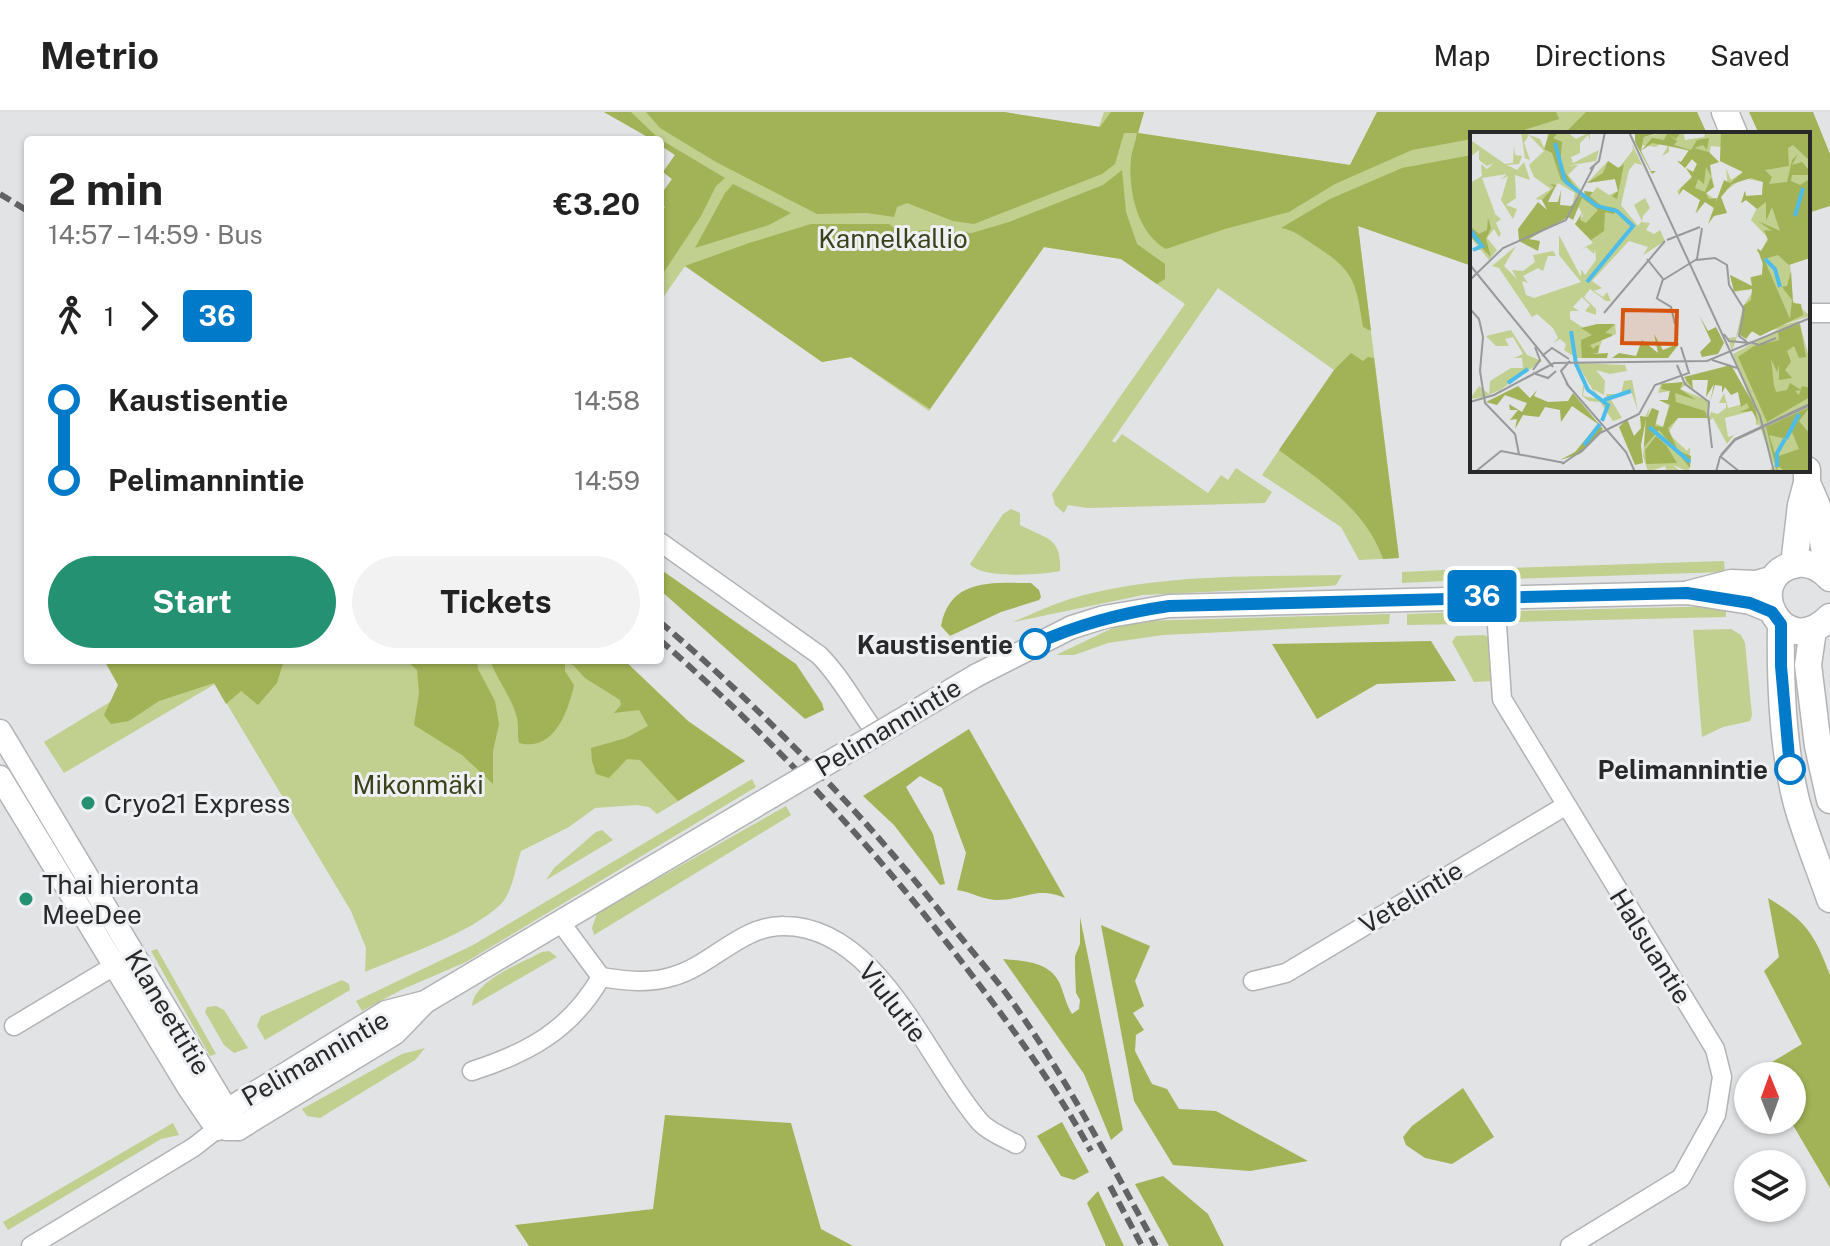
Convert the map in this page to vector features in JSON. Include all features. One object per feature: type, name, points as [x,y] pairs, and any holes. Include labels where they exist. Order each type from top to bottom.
[{"type":"main road","points":[[1725,112],[1733,132]]},
{"type":"main road","points":[[1807,477],[1785,570],[1769,593],[1776,618],[1790,769],[1798,806],[1830,899]]},
{"type":"main road","points":[[1807,477],[1817,506],[1830,577]]},
{"type":"main road","points":[[1785,570],[1813,565],[1830,577]]},
{"type":"main road","points":[[1776,618],[1796,631],[1821,624]]},
{"type":"main road","points":[[1821,624],[1808,665],[1818,746],[1830,800]]},
{"type":"street","points":[[664,545],[819,655],[835,671],[855,706],[876,733]]},
{"type":"street","name":"Pelimannintie","points":[[1687,593],[1731,581],[1756,582],[1785,570]]},
{"type":"street","name":"Pelimannintie","points":[[31,1246],[194,1147],[386,1012],[425,1002],[876,733],[977,675],[1072,627],[1138,610],[1169,606],[1687,593],[1750,603],[1776,618]]},
{"type":"street","name":"Halsuantie","points":[[1495,596],[1502,699],[1715,1049],[1722,1077],[1716,1115],[1681,1178],[1570,1246]]},
{"type":"street","name":"Klaneettitie","points":[[0,731],[124,960]]},
{"type":"street","name":"Klaneettitie","points":[[0,777],[124,960],[227,1123]]},
{"type":"street","name":"Vetelintie","points":[[1253,981],[1286,973],[1565,806]]},
{"type":"street","points":[[472,1071],[511,1058],[567,1023],[593,992],[601,977],[561,923]]},
{"type":"street","name":"Viulutie","points":[[601,977],[631,982],[676,976],[760,929],[784,926],[808,929],[834,940],[880,977],[982,1125],[1016,1144]]},
{"type":"street","points":[[14,1026],[124,960]]},
{"type":"green space","name":"Kannelkallio","points":[[604,112],[1004,112],[1099,127],[1104,112],[1144,112],[1138,133],[1350,165],[1377,112],[1697,112],[1706,132],[1470,132],[1470,265],[1358,226],[1399,558],[1359,560],[1341,527],[1262,475],[1334,370],[1218,288],[1112,441],[1115,443],[1122,434],[1208,493],[1221,475],[1228,480],[1236,468],[1272,492],[1265,503],[1088,508],[1068,505],[1064,513],[1055,505],[1052,494],[1185,304],[1121,259],[1044,247],[929,411],[851,357],[822,362],[685,266],[664,296],[664,190],[672,179],[664,171],[675,155],[664,148],[664,136],[646,136]]},
{"type":"green space","points":[[604,112],[631,112],[656,136],[646,136]]},
{"type":"green space","points":[[646,112],[1004,112],[1100,127],[1111,112],[1144,112],[1138,133],[1350,165],[1377,112],[1556,112],[1559,119],[1521,131],[1470,132],[1470,139],[1412,150],[1335,184],[1289,212],[1166,249],[1148,233],[1136,210],[1130,170],[1137,133],[1124,133],[1115,164],[1102,174],[974,224],[953,221],[907,203],[897,207],[894,217],[867,213],[817,214],[716,162],[660,128]]},
{"type":"green space","points":[[1586,112],[1697,112],[1706,132],[1566,132]]},
{"type":"green space","points":[[1749,112],[1813,112],[1830,154],[1830,206],[1810,212],[1810,132],[1758,132]]},
{"type":"green space","points":[[664,142],[725,178],[716,186],[701,216],[664,272],[664,190],[672,179],[664,171],[675,155],[664,148]]},
{"type":"green space","points":[[1470,155],[1470,265],[1358,226],[1371,331],[1363,327],[1355,287],[1345,270],[1302,237],[1281,228],[1330,199],[1402,168]]},
{"type":"green space","points":[[1122,170],[1126,212],[1137,244],[1165,264],[1165,279],[1157,284],[1121,259],[1044,247],[930,409],[851,357],[822,362],[685,266],[811,224],[889,224],[903,234],[923,230],[972,233],[1009,222],[1103,185]]},
{"type":"green space","points":[[733,184],[791,213],[769,225],[695,248],[725,193]]},
{"type":"green space","points":[[1351,353],[1363,361],[1368,357],[1374,358],[1399,558],[1383,559],[1375,541],[1353,510],[1325,484],[1279,450],[1334,370]]},
{"type":"green space","points":[[1011,509],[1020,513],[1020,525],[1055,545],[1060,571],[998,574],[976,569],[970,564],[1003,514]]},
{"type":"green space","points":[[1724,561],[1725,572],[1477,580],[1477,569]]},
{"type":"green space","points":[[1464,569],[1465,580],[1402,583],[1402,572]]},
{"type":"green space","points":[[664,572],[796,664],[824,710],[805,719],[664,594]]},
{"type":"green space","points":[[1342,575],[1336,585],[1329,586],[1143,595],[1013,622],[1070,599],[1137,585],[1205,578]]},
{"type":"green space","points":[[1031,583],[1039,590],[1039,600],[1001,612],[950,636],[941,626],[946,610],[963,591],[988,584]]},
{"type":"green space","points":[[1726,606],[1726,617],[1518,622],[1517,611]]},
{"type":"green space","points":[[1466,612],[1466,624],[1407,625],[1407,614]]},
{"type":"green space","points":[[1390,614],[1389,624],[1163,635],[1108,643],[1074,655],[1056,655],[1117,626],[1140,621]]},
{"type":"green space","points":[[1731,629],[1741,635],[1745,643],[1752,715],[1750,721],[1723,727],[1702,737],[1693,630]]},
{"type":"green space","points":[[1456,636],[1489,637],[1493,681],[1474,682],[1452,642]]},
{"type":"green space","points":[[1431,641],[1456,681],[1377,684],[1317,719],[1272,644]]},
{"type":"green space","points":[[106,664],[283,664],[277,683],[258,705],[241,691],[226,704],[214,683],[159,701],[129,721],[111,724],[104,715],[118,685]]},
{"type":"green space","name":"Mikonmäki","points":[[172,664],[628,664],[688,721],[745,761],[657,814],[649,807],[637,805],[595,808],[569,827],[521,851],[508,893],[488,915],[456,934],[365,972],[366,948],[351,911],[215,684],[64,773],[44,742]]},
{"type":"green space","points":[[410,664],[477,664],[495,701],[499,724],[493,751],[493,784],[462,755],[414,725],[419,693],[417,670]]},
{"type":"green space","points":[[492,664],[565,664],[565,671],[574,685],[563,718],[550,736],[542,742],[519,743],[515,710]]},
{"type":"green space","points":[[569,664],[628,664],[688,721],[745,761],[678,801],[640,760],[627,759],[609,778],[596,774],[591,748],[626,738],[648,726],[639,710],[614,713],[621,705],[620,700],[585,678]]},
{"type":"green space","points":[[969,729],[1065,898],[1037,893],[995,900],[957,890],[966,853],[942,788],[920,776],[906,787],[933,834],[945,884],[940,885],[894,825],[863,796]]},
{"type":"green space","points":[[752,779],[756,787],[466,962],[362,1011],[356,1001],[473,945]]},
{"type":"green space","points":[[786,806],[791,815],[594,935],[592,928],[597,913]]},
{"type":"green space","points":[[602,830],[613,840],[546,880],[554,868]]},
{"type":"green space","points":[[1768,898],[1807,929],[1830,975],[1830,1188],[1798,1134],[1806,1134],[1806,1062],[1772,1062],[1802,1044],[1764,971],[1779,957]]},
{"type":"green space","points":[[1080,917],[1123,1130],[1111,1140],[1084,1074],[1003,959],[1036,964],[1050,971],[1056,976],[1072,1014],[1079,1009],[1080,1000],[1076,993],[1075,956],[1080,944]]},
{"type":"green space","points":[[1101,925],[1150,946],[1135,981],[1144,1006],[1133,1013],[1144,1030],[1136,1035],[1135,1051],[1152,1084],[1167,1089],[1179,1109],[1216,1111],[1308,1161],[1250,1171],[1173,1165],[1134,1101]]},
{"type":"green space","points":[[157,949],[216,1054],[210,1056],[151,951]]},
{"type":"green space","points":[[549,951],[557,957],[472,1006],[481,988],[489,981]]},
{"type":"green space","points":[[342,980],[349,984],[350,990],[265,1040],[257,1026],[261,1016]]},
{"type":"green space","points":[[216,1006],[224,1010],[248,1048],[234,1053],[224,1045],[205,1012],[207,1007]]},
{"type":"green space","points":[[425,1048],[415,1060],[320,1118],[307,1116],[302,1109],[402,1054]]},
{"type":"green space","points":[[1463,1088],[1494,1137],[1452,1164],[1425,1158],[1406,1145],[1403,1137],[1412,1126]]},
{"type":"green space","points":[[665,1115],[791,1123],[821,1229],[853,1246],[529,1246],[515,1225],[653,1209]]},
{"type":"green space","points":[[1062,1122],[1089,1172],[1074,1180],[1061,1176],[1037,1136]]},
{"type":"green space","points":[[173,1123],[179,1135],[161,1139],[8,1230],[3,1222]]},
{"type":"green space","points":[[1163,1176],[1208,1214],[1224,1246],[1169,1246],[1135,1184]]},
{"type":"green space","points":[[1098,1191],[1124,1246],[1106,1246],[1087,1203]]},
{"type":"railway","points":[[0,194],[24,209]]},
{"type":"railway","points":[[664,626],[739,693],[851,807],[995,979],[1055,1067],[1156,1246]]},
{"type":"railway","points":[[664,644],[785,758],[899,884],[1019,1038],[1091,1151]]},
{"type":"railway","points":[[1110,1186],[1142,1246]]},
{"type":"bus line","name":"36","points":[[1035,644],[1104,617],[1169,606],[1687,593],[1750,603],[1772,612],[1781,624],[1781,666],[1790,769]]},
{"type":"place","name":"Kaustisentie","points":[[1035,644]]},
{"type":"place","name":"Pelimannintie","points":[[1790,769]]},
{"type":"place","name":"Cryo21 Express","points":[[88,803]]},
{"type":"place","name":"Thai hieronta MeeDee","points":[[26,899]]}]
